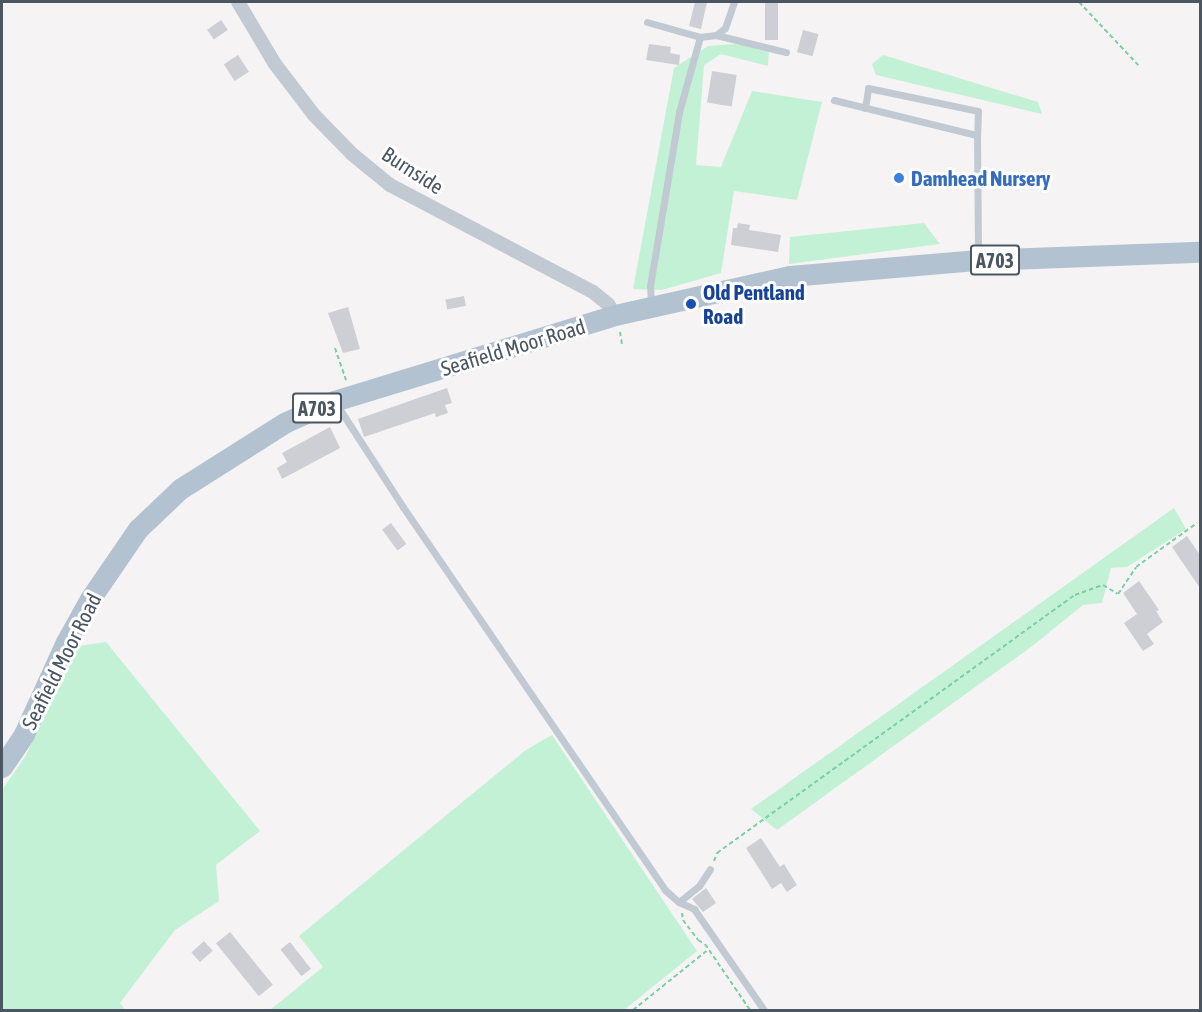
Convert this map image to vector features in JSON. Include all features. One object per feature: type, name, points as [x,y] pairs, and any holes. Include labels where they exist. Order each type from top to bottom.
[{"type":"main road","name":"Seafield Moor Road","points":[[2,767],[24,734],[66,642],[90,599],[138,529],[180,489],[286,422],[343,398],[615,315],[790,276],[978,260],[1200,252]]},
{"type":"street","name":"Burnside","points":[[238,2],[275,64],[314,115],[352,154],[390,185],[593,292],[608,304],[615,315]]},
{"type":"lane","points":[[716,35],[725,28],[734,2]]},
{"type":"lane","points":[[647,22],[700,37],[716,35],[786,52]]},
{"type":"lane","points":[[652,305],[650,286],[679,112],[700,37]]},
{"type":"lane","points":[[865,108],[868,88],[978,111],[978,260]]},
{"type":"lane","points":[[834,100],[977,135]]},
{"type":"lane","points":[[343,398],[403,507],[665,890],[679,902],[694,909],[764,1011]]},
{"type":"lane","points":[[679,902],[699,886],[710,869]]},
{"type":"path","points":[[1079,2],[1139,66]]},
{"type":"path","points":[[336,348],[343,398]]},
{"type":"path","points":[[710,869],[717,853],[1075,595],[1103,585],[1118,594],[1136,567],[1197,523]]},
{"type":"path","points":[[679,902],[683,920],[709,950],[750,1011]]},
{"type":"path","points":[[633,1011],[709,950]]},
{"type":"green space","points":[[735,44],[769,48],[768,66],[721,54],[704,65],[696,165],[721,167],[752,91],[822,102],[797,200],[734,191],[721,273],[662,290],[633,289],[674,68],[708,46]]},
{"type":"green space","points":[[883,55],[1038,102],[1042,114],[876,75],[872,64]]},
{"type":"green space","points":[[924,223],[940,244],[789,264],[790,237]]},
{"type":"green space","points":[[1174,508],[1186,529],[1127,567],[1111,568],[1102,603],[1083,605],[1031,647],[777,830],[751,809]]},
{"type":"green space","points":[[106,642],[260,831],[216,865],[219,901],[175,930],[120,1003],[125,1010],[2,1010],[2,790],[25,757],[79,646]]},
{"type":"green space","points":[[552,735],[697,951],[624,1010],[270,1010],[323,967],[299,936],[526,750]]},
{"type":"building","points":[[695,2],[707,2],[701,29],[689,26]]},
{"type":"building","points":[[765,2],[778,2],[778,40],[765,40]]},
{"type":"building","points":[[221,20],[228,30],[214,40],[207,30]]},
{"type":"building","points":[[803,30],[818,34],[813,56],[797,52]]},
{"type":"building","points":[[649,44],[671,47],[670,53],[680,55],[679,65],[646,60]]},
{"type":"building","points":[[238,55],[249,72],[235,81],[224,64]]},
{"type":"building","points":[[712,71],[737,75],[732,107],[707,103]]},
{"type":"building","points":[[738,223],[750,225],[749,230],[781,235],[778,252],[731,245],[733,228],[737,228]]},
{"type":"building","points":[[464,296],[466,306],[447,309],[445,300]]},
{"type":"building","points":[[348,307],[360,349],[343,353],[328,313]]},
{"type":"building","points":[[447,388],[452,403],[445,405],[448,413],[436,417],[435,413],[364,437],[358,419]]},
{"type":"building","points":[[330,427],[340,448],[282,479],[277,468],[287,462],[282,453]]},
{"type":"building","points":[[391,523],[406,544],[397,551],[382,529]]},
{"type":"building","points":[[1187,536],[1200,555],[1200,588],[1172,547]]},
{"type":"building","points":[[1139,581],[1159,610],[1156,611],[1163,622],[1147,634],[1154,644],[1143,651],[1124,623],[1137,614],[1123,593]]},
{"type":"building","points":[[761,838],[780,867],[784,864],[797,885],[787,892],[781,883],[772,889],[746,848]]},
{"type":"building","points":[[706,888],[716,903],[703,912],[692,899]]},
{"type":"building","points":[[230,932],[273,985],[259,996],[216,943]]},
{"type":"building","points":[[204,941],[213,951],[200,962],[191,952]]},
{"type":"building","points":[[290,942],[311,969],[301,976],[281,949]]},
{"type":"place","name":"Damhead Nursery","points":[[899,178]]},
{"type":"place","name":"Old Pentland Road","points":[[691,304]]}]
